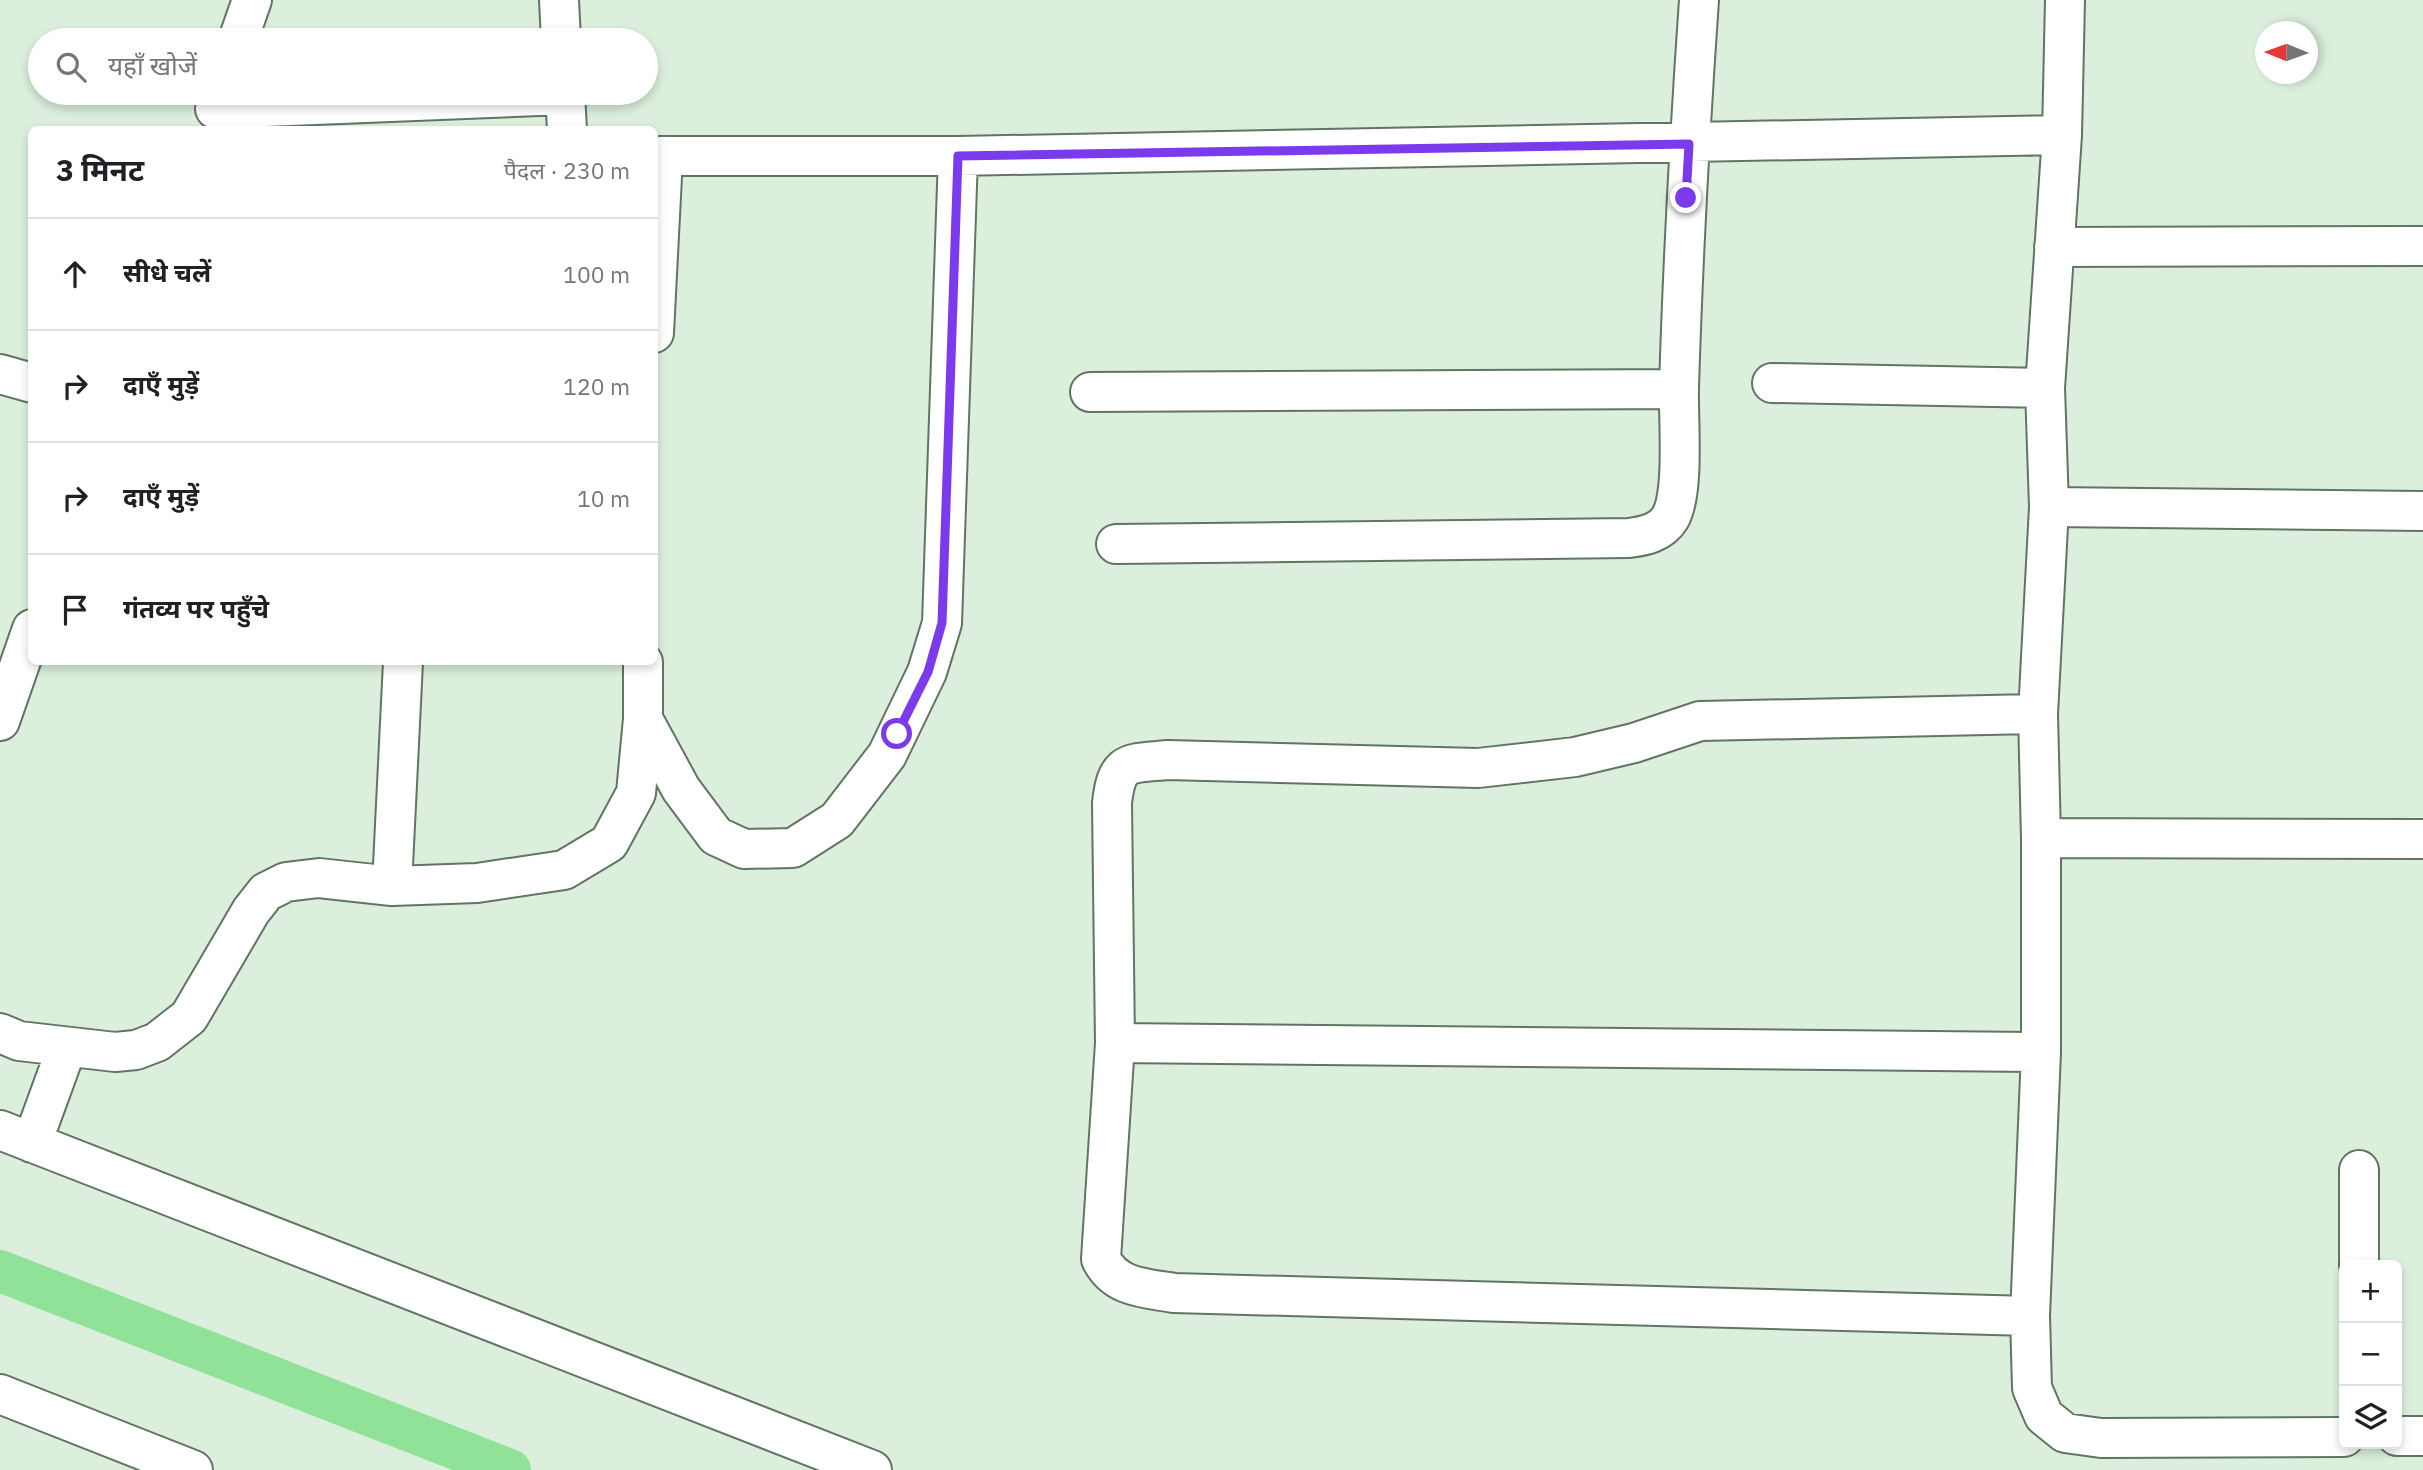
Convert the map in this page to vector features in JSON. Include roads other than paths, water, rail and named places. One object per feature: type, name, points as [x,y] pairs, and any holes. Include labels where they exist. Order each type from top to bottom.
[{"type":"street","points":[[242,28],[252,0]]},
{"type":"street","points":[[559,0],[560,28]]},
{"type":"street","points":[[1116,544],[1629,538],[1650,535],[1670,519],[1678,493],[1679,389],[1689,144],[1699,0]]},
{"type":"street","points":[[2065,0],[2062,135],[2045,388],[2049,507],[2038,714],[2041,1052],[2030,1316],[2032,1388],[2044,1416],[2065,1433],[2101,1438],[2339,1437]]},
{"type":"street","points":[[215,111],[566,106]]},
{"type":"street","points":[[658,192],[659,157],[958,156],[2062,135]]},
{"type":"street","points":[[643,719],[681,789],[716,836],[744,849],[793,848],[837,820],[887,755],[928,672],[942,623],[958,156]]},
{"type":"street","points":[[2054,247],[2423,246]]},
{"type":"street","points":[[0,374],[28,382]]},
{"type":"street","points":[[1772,383],[2045,388]]},
{"type":"street","points":[[1090,392],[1679,389]]},
{"type":"street","points":[[2049,507],[2423,511]]},
{"type":"street","points":[[0,721],[28,640]]},
{"type":"street","points":[[392,886],[403,665]]},
{"type":"street","points":[[0,1033],[19,1041],[115,1052],[136,1050],[157,1042],[189,1017],[251,911],[266,892],[286,882],[319,878],[392,886],[477,883],[564,870],[609,843],[636,793],[643,719],[643,665]]},
{"type":"street","points":[[2030,1316],[1174,1293],[1136,1287],[1118,1280],[1107,1271],[1101,1259],[1115,1043],[1112,803],[1115,781],[1123,768],[1137,763],[1168,760],[1478,768],[1575,757],[1634,743],[1700,721],[2038,714]]},
{"type":"street","points":[[2041,838],[2423,839]]},
{"type":"street","points":[[1115,1043],[2041,1052]]},
{"type":"street","points":[[67,1047],[16,1136],[872,1470]]},
{"type":"street","points":[[2359,1170],[2360,1260]]},
{"type":"street","points":[[0,1394],[193,1470]]},
{"type":"street","points":[[2402,1436],[2423,1436]]},
{"type":"waterway","points":[[0,1271],[510,1470]]}]
